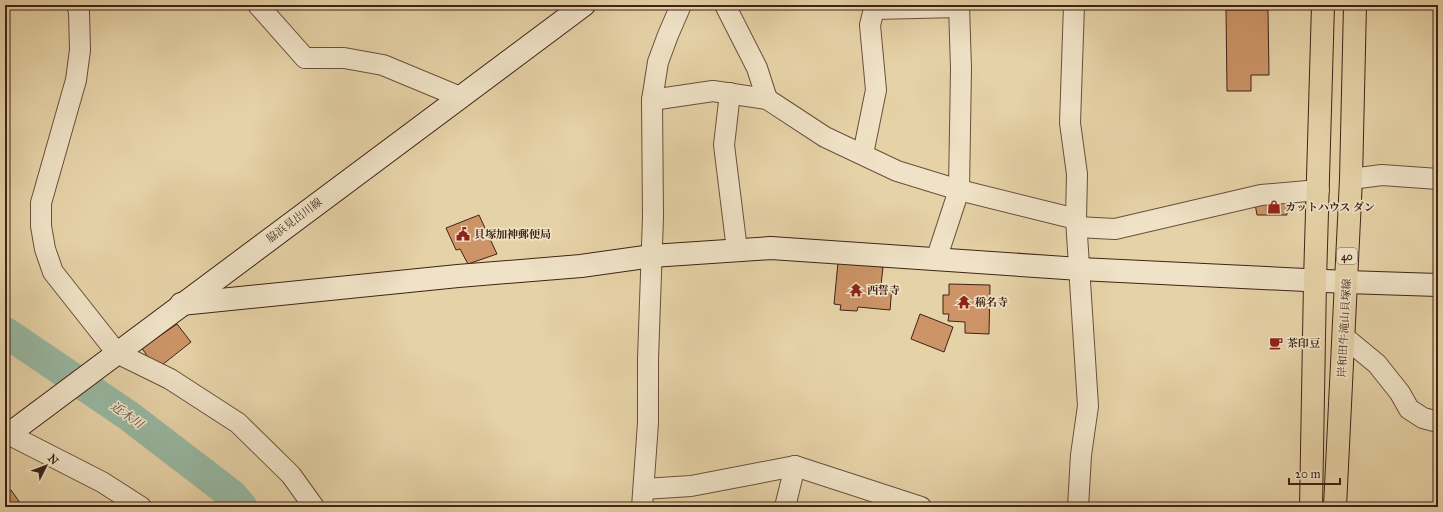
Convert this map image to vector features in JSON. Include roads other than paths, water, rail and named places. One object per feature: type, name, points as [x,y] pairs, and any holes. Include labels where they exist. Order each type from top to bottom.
[{"type":"main road","points":[[1311,507],[1315,281],[1319,190],[1323,5]]},
{"type":"main road","name":"岸和田牛滝山貝塚線","points":[[1335,507],[1351,179],[1355,5]]},
{"type":"street","points":[[77,5],[79,12],[80,50],[76,80],[40,203],[41,226],[45,248],[53,272],[117,353],[170,379],[238,424],[290,475],[314,507]]},
{"type":"street","points":[[258,5],[305,58],[344,58],[383,65],[460,97]]},
{"type":"street","name":"脇浜見出川線","points":[[10,433],[584,5]]},
{"type":"street","points":[[681,5],[668,34],[658,62],[652,100],[654,203],[643,498],[691,486],[795,466],[880,500],[921,507]]},
{"type":"street","points":[[725,5],[757,68],[767,99]]},
{"type":"street","points":[[1074,5],[1070,123],[1077,174],[1077,223],[1088,406],[1081,455],[1078,507]]},
{"type":"street","points":[[863,154],[876,90],[870,25],[875,7],[959,6],[961,70],[958,190],[936,260]]},
{"type":"street","points":[[652,100],[713,91],[767,99],[825,137],[863,154],[897,172],[1077,223],[1115,229],[1261,195],[1319,190]]},
{"type":"street","points":[[730,94],[724,145],[737,250]]},
{"type":"street","points":[[1351,179],[1382,175],[1438,179]]},
{"type":"street","points":[[181,304],[458,276],[581,266],[652,256],[771,248],[1080,269],[1315,281],[1438,284]]},
{"type":"street","points":[[1344,336],[1377,364],[1400,392],[1409,410],[1423,418],[1438,422]]},
{"type":"street","points":[[10,433],[102,482],[141,507]]},
{"type":"street","points":[[785,507],[795,466]]},
{"type":"waterway","name":"近木川","points":[[5,332],[129,416],[232,495],[242,507]]},
{"type":"place","name":"カットハウス ダン","points":[[1274,207]]},
{"type":"place","name":"貝塚加神郵便局","points":[[463,234]]},
{"type":"place","name":"西誓寺","points":[[856,290]]},
{"type":"place","name":"稱名寺","points":[[964,302]]},
{"type":"place","name":"茶印豆","points":[[1276,343]]}]
